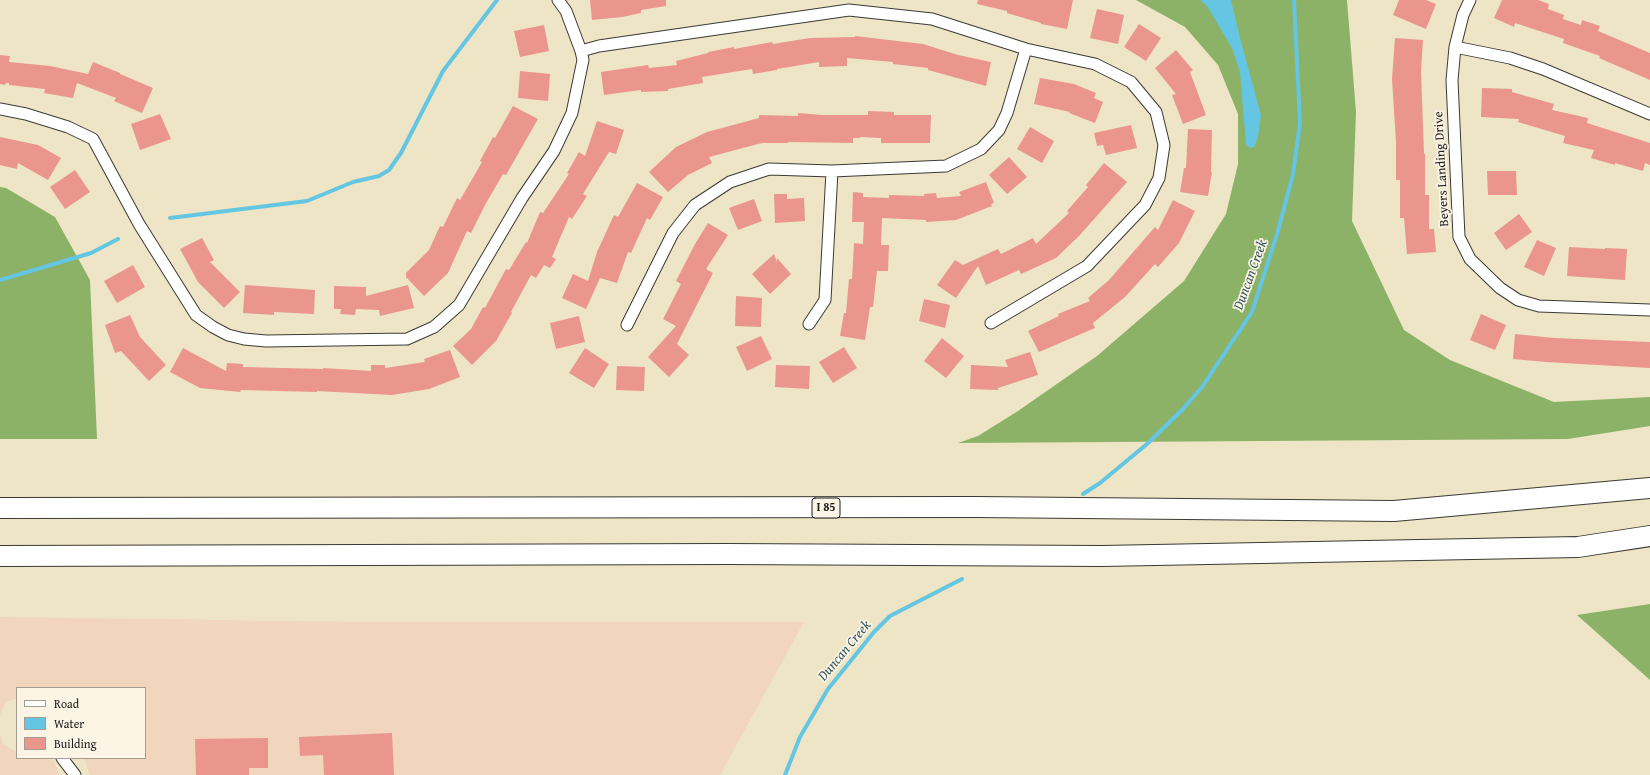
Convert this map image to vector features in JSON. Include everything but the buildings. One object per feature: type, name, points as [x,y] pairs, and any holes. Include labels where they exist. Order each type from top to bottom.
[{"type":"highway","name":"I 85","points":[[0,508],[983,508],[1394,511],[1650,488]]},
{"type":"highway","points":[[0,556],[695,554],[1102,556],[1578,547],[1650,536]]},
{"type":"street","points":[[0,109],[26,114],[68,127],[92,139],[139,224],[196,315],[213,328],[228,335],[244,339],[266,341],[407,339],[434,327],[459,305],[522,198],[554,151],[572,113],[583,60],[566,11],[558,0]]},
{"type":"street","name":"Beyers Landing Drive","points":[[1470,0],[1463,15],[1456,47],[1452,80],[1459,237],[1470,259],[1500,288],[1518,300],[1539,306],[1650,310]]},
{"type":"street","points":[[581,51],[606,45],[849,10],[932,19],[1026,49],[1095,64],[1131,82],[1156,112],[1164,145],[1159,178],[1145,205],[1087,266],[992,323]]},
{"type":"street","points":[[1456,47],[1510,58],[1543,69],[1650,114]]},
{"type":"street","points":[[626,325],[673,233],[695,205],[730,182],[769,169],[832,171],[946,166],[981,149],[999,130],[1007,113],[1026,49]]},
{"type":"street","points":[[809,324],[825,300],[832,171]]},
{"type":"street","points":[[63,759],[75,775]]},
{"type":"shaded area","points":[[0,617],[366,622],[804,622],[720,775],[90,775],[84,759],[146,759],[146,687],[16,687],[16,698],[6,702],[0,715]]},
{"type":"shaded area","points":[[0,735],[3,744],[16,751],[16,759],[45,759],[54,761],[59,775],[0,775]]},
{"type":"green space","points":[[1136,0],[1347,0],[1356,112],[1352,221],[1404,330],[1450,360],[1554,402],[1650,397],[1650,426],[1568,439],[958,443],[978,436],[1018,411],[1097,356],[1184,281],[1226,214],[1238,164],[1238,114],[1218,65],[1185,27]]},
{"type":"green space","points":[[0,187],[6,188],[55,217],[90,280],[97,439],[0,439]]},
{"type":"green space","points":[[1650,604],[1650,680],[1577,615]]},
{"type":"water","points":[[1200,0],[1231,0],[1261,115],[1258,137],[1254,147],[1250,148],[1246,144],[1240,72],[1232,48],[1207,6]]},
{"type":"waterway","points":[[170,218],[307,201],[353,182],[379,176],[389,170],[401,153],[443,71],[497,0]]},
{"type":"waterway","name":"Duncan Creek","points":[[1083,494],[1100,483],[1147,444],[1182,410],[1202,387],[1252,312],[1278,231],[1293,174],[1300,123],[1294,0]]},
{"type":"waterway","points":[[0,280],[91,253],[118,239]]},
{"type":"waterway","name":"Duncan Creek","points":[[785,775],[800,737],[828,689],[874,632],[890,616],[962,579]]}]
